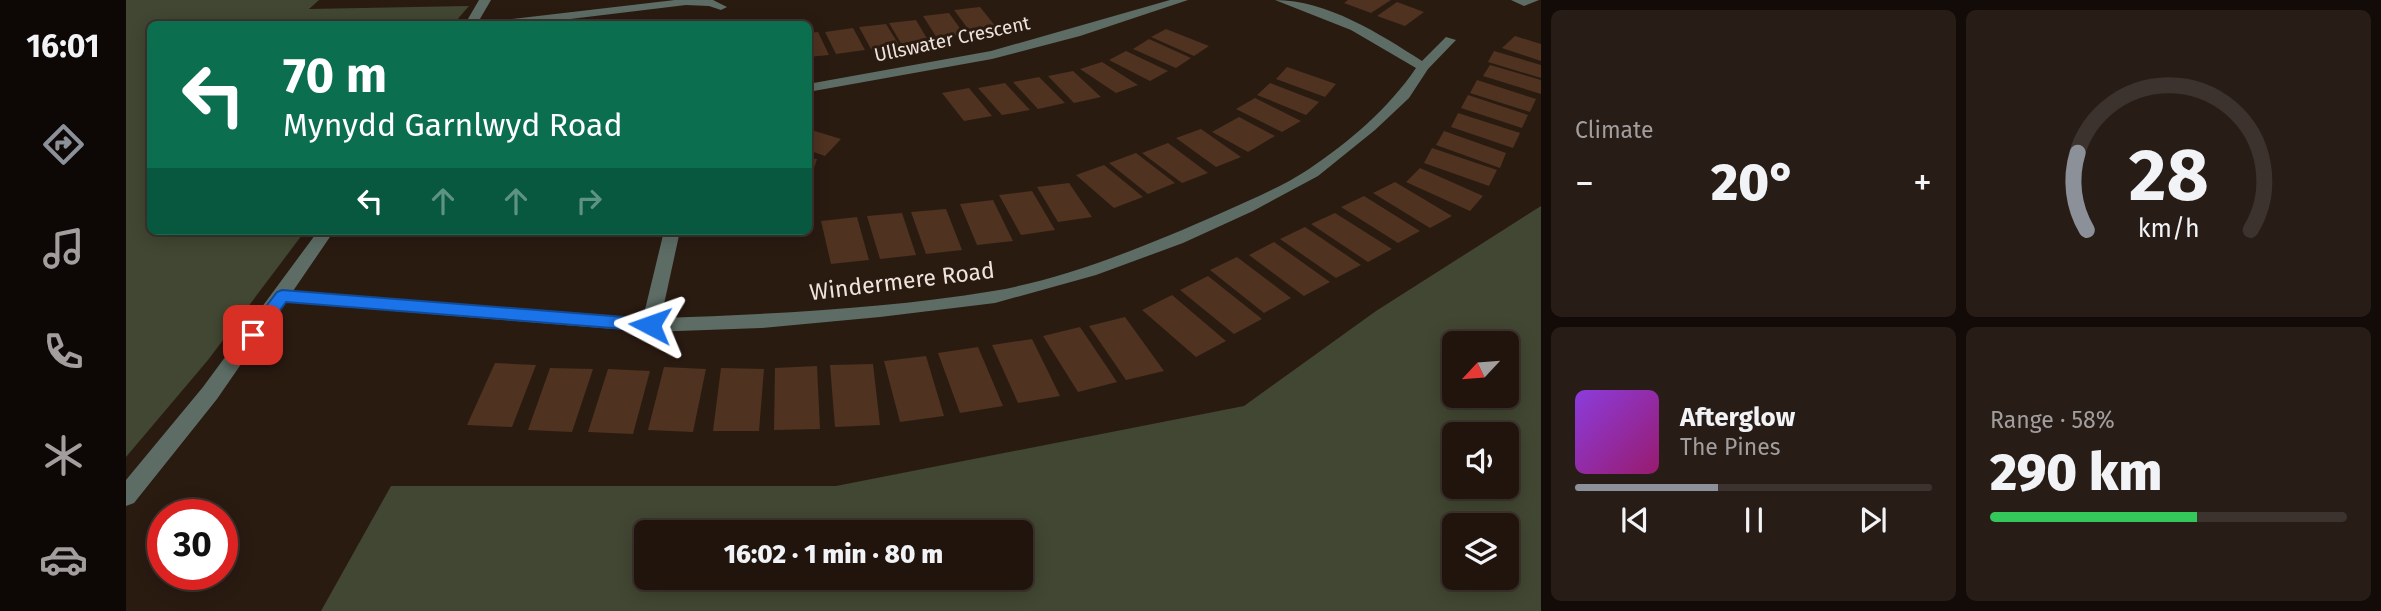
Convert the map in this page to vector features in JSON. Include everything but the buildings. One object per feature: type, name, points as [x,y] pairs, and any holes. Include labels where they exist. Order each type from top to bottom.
[{"type":"street","points":[[473,21],[485,0]]},
{"type":"street","name":"Ullswater Crescent","points":[[812,87],[992,55],[1076,33],[1182,0]]},
{"type":"street","points":[[1281,0],[1341,22],[1384,42],[1423,68]]},
{"type":"street","points":[[1517,0],[1524,3],[1533,0]]},
{"type":"street","points":[[529,21],[686,2],[711,3],[721,7]]},
{"type":"street","name":"Windermere Road","points":[[282,296],[650,325],[761,321],[880,311],[995,297],[1090,271],[1189,234],[1313,173],[1370,127],[1404,95],[1423,68],[1450,40]]},
{"type":"street","points":[[126,496],[210,393],[323,235]]},
{"type":"street","points":[[650,325],[670,235]]},
{"type":"green space","points":[[126,0],[319,0],[309,9],[469,6],[456,21],[147,21],[147,235],[302,235],[208,360],[126,457]]},
{"type":"green space","points":[[1541,206],[1541,611],[321,611],[391,486],[836,486],[1244,406],[1376,311]]},
{"type":"route","points":[[253,335],[282,296],[650,325]]}]
